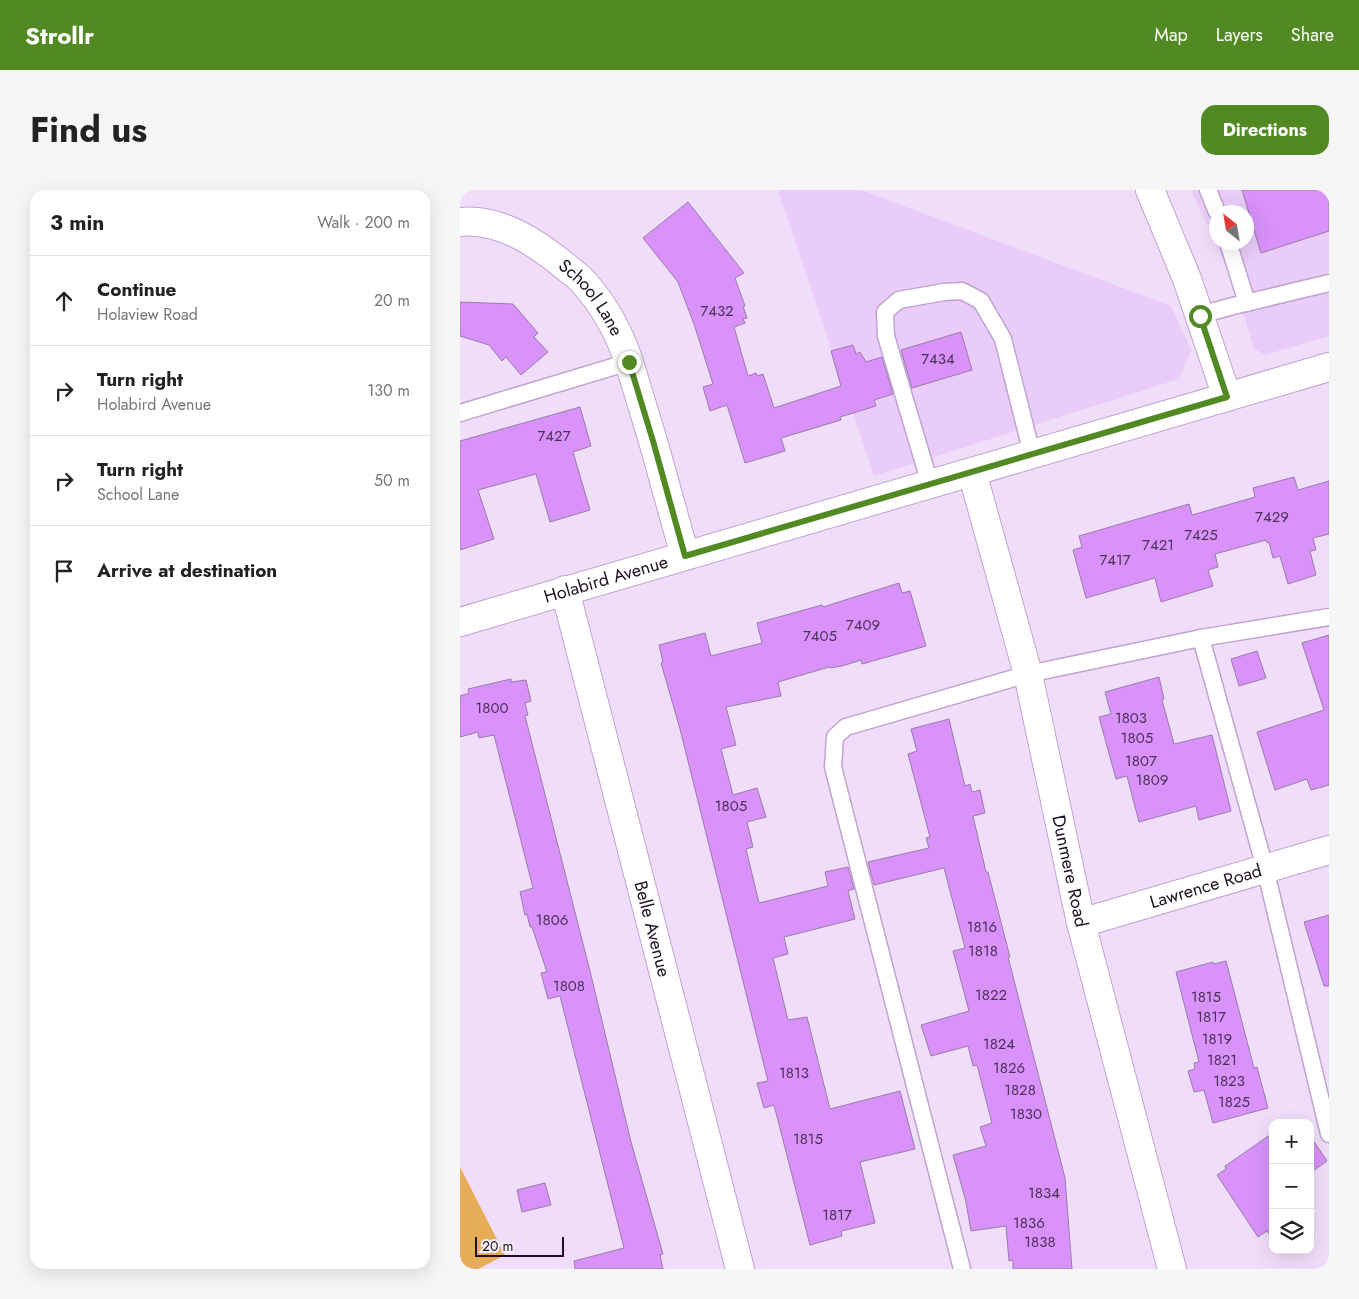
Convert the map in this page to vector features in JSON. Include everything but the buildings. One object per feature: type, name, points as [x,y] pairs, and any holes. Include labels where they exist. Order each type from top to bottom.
[{"type":"street","points":[[1150,190],[1188,279],[1227,397]]},
{"type":"street","name":"School Lane","points":[[460,222],[467,221],[499,227],[528,239],[556,259],[585,284],[604,310],[625,350],[629,362],[685,556]]},
{"type":"street","name":"Holabird Avenue","points":[[460,622],[1329,367]]},
{"type":"street","name":"Dunmere Road","points":[[972,472],[1028,674],[1081,922],[1172,1269]]},
{"type":"street","name":"Belle Avenue","points":[[565,590],[740,1269]]},
{"type":"street","name":"Lawrence Road","points":[[1081,922],[1329,850]]},
{"type":"lane","points":[[1208,190],[1214,205]]},
{"type":"lane","points":[[1231,250],[1247,302]]},
{"type":"lane","points":[[1200,316],[1247,302],[1329,283]]},
{"type":"lane","points":[[930,484],[886,336],[885,312],[899,300],[944,292],[962,291],[981,301],[1003,339],[1032,454]]},
{"type":"lane","points":[[460,413],[629,362]]},
{"type":"lane","points":[[962,1269],[833,768],[835,737],[846,727],[1028,674],[1201,638],[1329,617]]},
{"type":"lane","points":[[1201,638],[1323,1082],[1329,1134]]},
{"type":"shaded area","points":[[778,190],[861,190],[1171,306],[1191,350],[1179,379],[874,476]]},
{"type":"shaded area","points":[[1191,190],[1329,190],[1329,336],[1265,355],[1254,348],[1234,283],[1219,250],[1254,250],[1254,205],[1209,205],[1209,229]]},
{"type":"shaded area","points":[[460,1167],[505,1255],[478,1269],[460,1269]]},
{"type":"route","points":[[629,362],[685,556],[1227,397],[1200,316]]}]
